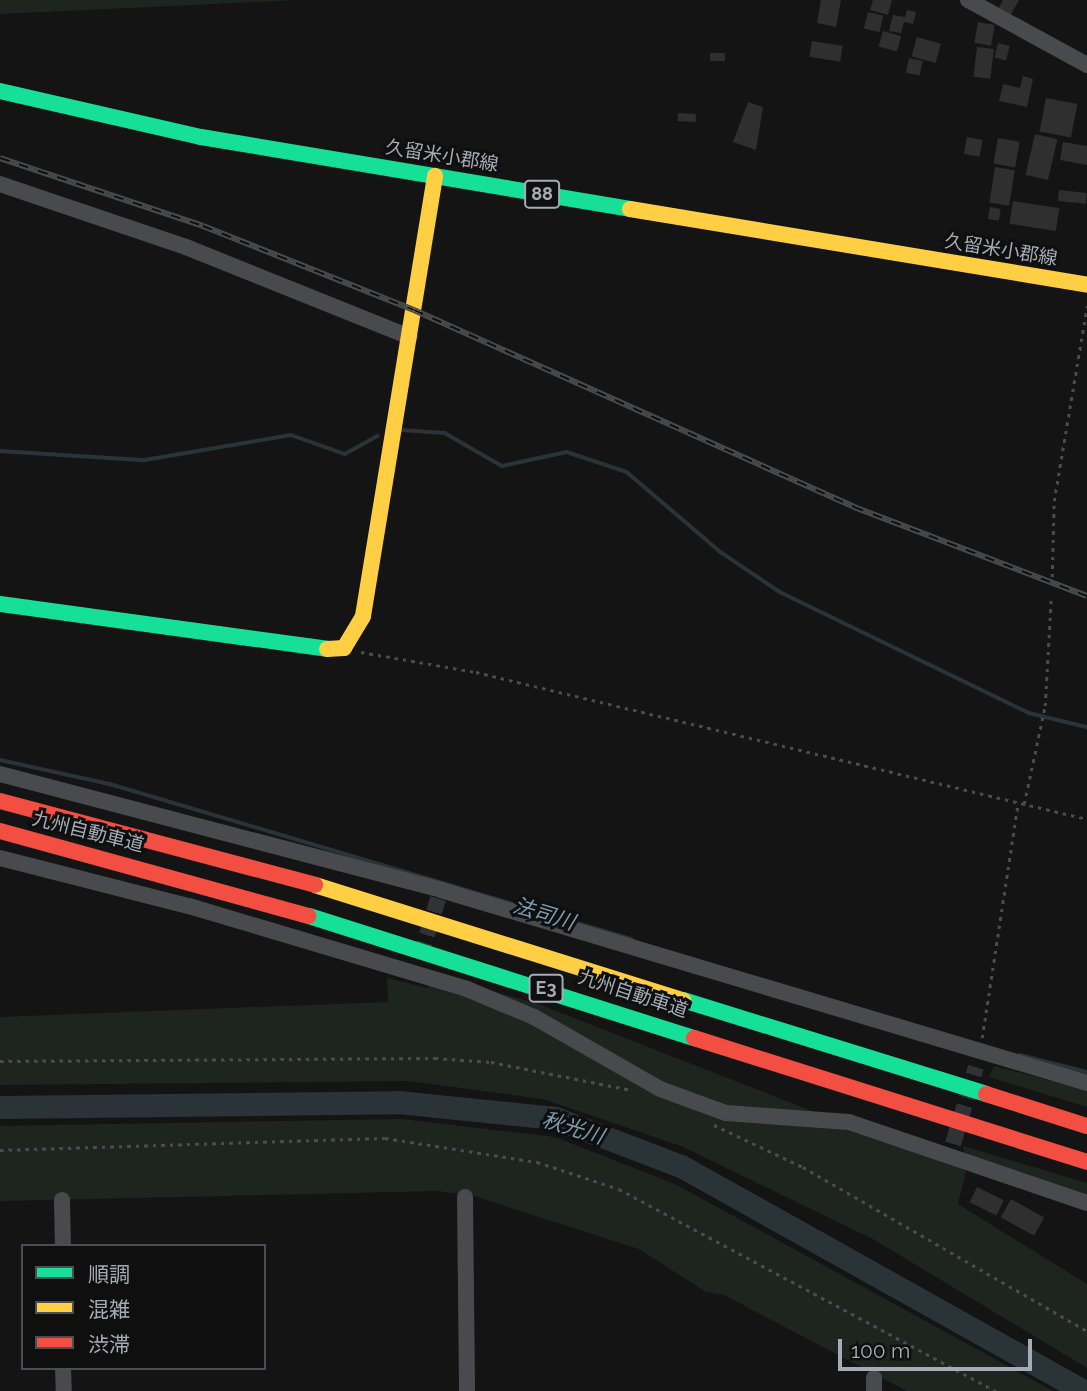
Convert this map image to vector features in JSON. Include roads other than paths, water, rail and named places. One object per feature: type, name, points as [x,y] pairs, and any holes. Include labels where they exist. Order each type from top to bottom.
[{"type":"main road","name":"久留米小郡線","points":[[0,90],[87,115],[435,176],[1087,283]]},
{"type":"main road","points":[[0,604],[314,650],[344,648],[363,616],[435,176]]},
{"type":"main road","name":"九州自動車道","points":[[0,801],[276,873],[1087,1126]]},
{"type":"main road","name":"九州自動車道","points":[[0,831],[292,910],[1087,1162]]},
{"type":"street","points":[[968,0],[1087,65]]},
{"type":"street","points":[[0,184],[186,247],[410,337]]},
{"type":"street","points":[[0,774],[439,894],[977,1061],[1087,1083]]},
{"type":"street","points":[[0,858],[416,968],[534,1017],[698,1104],[776,1121],[849,1122],[951,1150],[1087,1203]]},
{"type":"street","points":[[465,1197],[467,1391]]},
{"type":"street","points":[[62,1200],[63,1244]]},
{"type":"street","points":[[63,1370],[64,1391]]},
{"type":"waterway","points":[[401,430],[445,433],[502,466],[567,452],[627,472],[722,553],[780,592],[1029,713],[1087,727]]},
{"type":"waterway","points":[[0,451],[145,460],[291,435],[345,454],[377,436]]},
{"type":"waterway","name":"法司川","points":[[0,760],[110,784],[631,939]]},
{"type":"waterway","name":"法司川","points":[[1020,1055],[1087,1072]]},
{"type":"waterway","name":"秋光川","points":[[0,1107],[398,1102],[555,1118],[681,1166],[1083,1391]]},
{"type":"tunnel","points":[[420,958],[438,899]]},
{"type":"tunnel","points":[[953,1144],[976,1067]]},
{"type":"railway","points":[[0,158],[203,226],[414,310],[854,507],[1087,596]]}]
